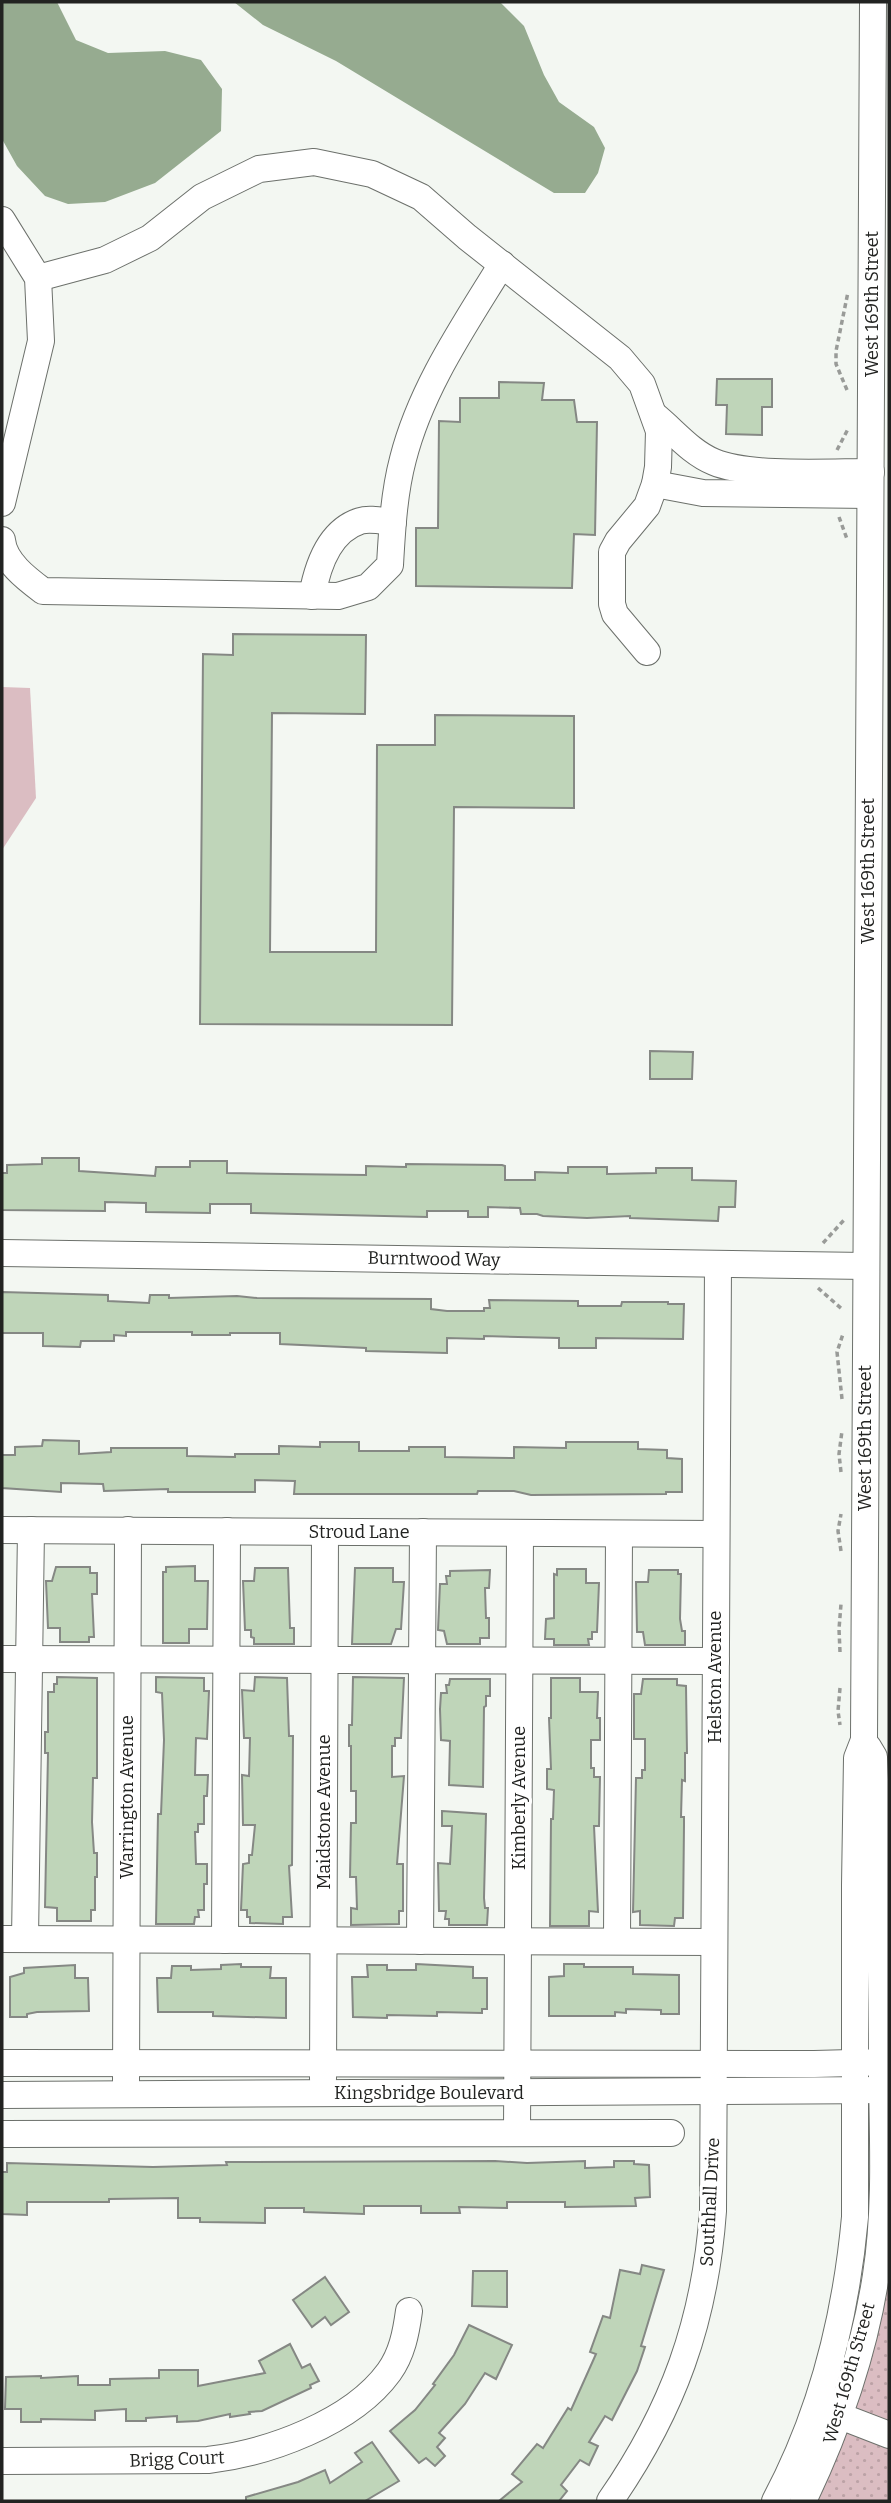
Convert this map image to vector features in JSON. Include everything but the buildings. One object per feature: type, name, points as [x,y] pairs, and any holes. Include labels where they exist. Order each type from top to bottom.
[{"type":"street","name":"West 169th Street","points":[[775,2501],[789,2475],[822,2390],[844,2304],[855,2217],[857,1758],[864,1740],[866,1266],[878,984],[871,484],[873,2]]},
{"type":"street","points":[[38,278],[105,260],[150,238],[202,197],[259,169],[314,162],[372,174],[421,197],[632,370],[642,384],[659,431],[659,449],[651,495],[612,552],[612,591],[615,614],[646,652]]},
{"type":"street","points":[[2,220],[38,278],[41,341],[2,503]]},
{"type":"street","points":[[2,540],[3,548],[22,575],[43,591],[338,596],[368,587],[390,565],[402,459],[426,393],[502,264]]},
{"type":"street","points":[[654,415],[687,446],[714,462],[748,470],[871,484]]},
{"type":"street","points":[[651,495],[682,489],[733,467]]},
{"type":"street","points":[[682,489],[703,493],[760,495],[871,484]]},
{"type":"street","points":[[312,596],[318,566],[336,536],[360,521],[393,522]]},
{"type":"street","name":"Burntwood Way","points":[[2,1253],[866,1266]]},
{"type":"street","name":"Helston Avenue","points":[[713,2091],[718,1264]]},
{"type":"street","name":"Stroud Lane","points":[[2,1530],[716,1534]]},
{"type":"street","points":[[31,1530],[29,1660],[13,1939],[714,1942]]},
{"type":"street","name":"Warrington Avenue","points":[[127,2133],[128,1530]]},
{"type":"street","points":[[225,1940],[227,1531]]},
{"type":"street","name":"Maidstone Avenue","points":[[323,2093],[326,1532]]},
{"type":"street","points":[[420,1941],[423,1532]]},
{"type":"street","name":"Kimberly Avenue","points":[[517,2133],[520,1533]]},
{"type":"street","points":[[617,1941],[619,1534]]},
{"type":"street","points":[[2,1659],[716,1661]]},
{"type":"street","name":"West 169th Street","points":[[803,2501],[822,2463],[840,2416],[866,2325],[880,2241],[886,2090],[885,1880],[874,1757],[864,1740]]},
{"type":"street","name":"Kingsbridge Boulevard","points":[[2,2063],[886,2062]]},
{"type":"street","name":"Kingsbridge Boulevard","points":[[2,2095],[886,2090]]},
{"type":"street","name":"Southhall Drive","points":[[610,2501],[634,2468],[664,2412],[692,2341],[701,2306],[713,2211],[713,2091]]},
{"type":"street","points":[[2,2134],[671,2133]]},
{"type":"street","name":"Brigg Court","points":[[2,2461],[208,2460],[236,2457],[267,2449],[329,2421],[364,2396],[388,2373],[406,2334],[409,2311]]},
{"type":"street","points":[[840,2416],[889,2435]]},
{"type":"shaded area","points":[[2,2],[57,2],[76,40],[108,53],[165,51],[201,60],[222,89],[221,131],[155,183],[105,202],[68,204],[45,196],[17,166],[2,139]]},
{"type":"shaded area","points":[[234,2],[500,2],[524,26],[544,75],[559,102],[594,127],[605,148],[598,173],[585,193],[554,193],[336,61],[263,25]]},
{"type":"shaded area","points":[[2,687],[30,688],[36,798],[2,850]]},
{"type":"shaded area","points":[[889,2164],[889,2501],[813,2501],[836,2455]]}]
